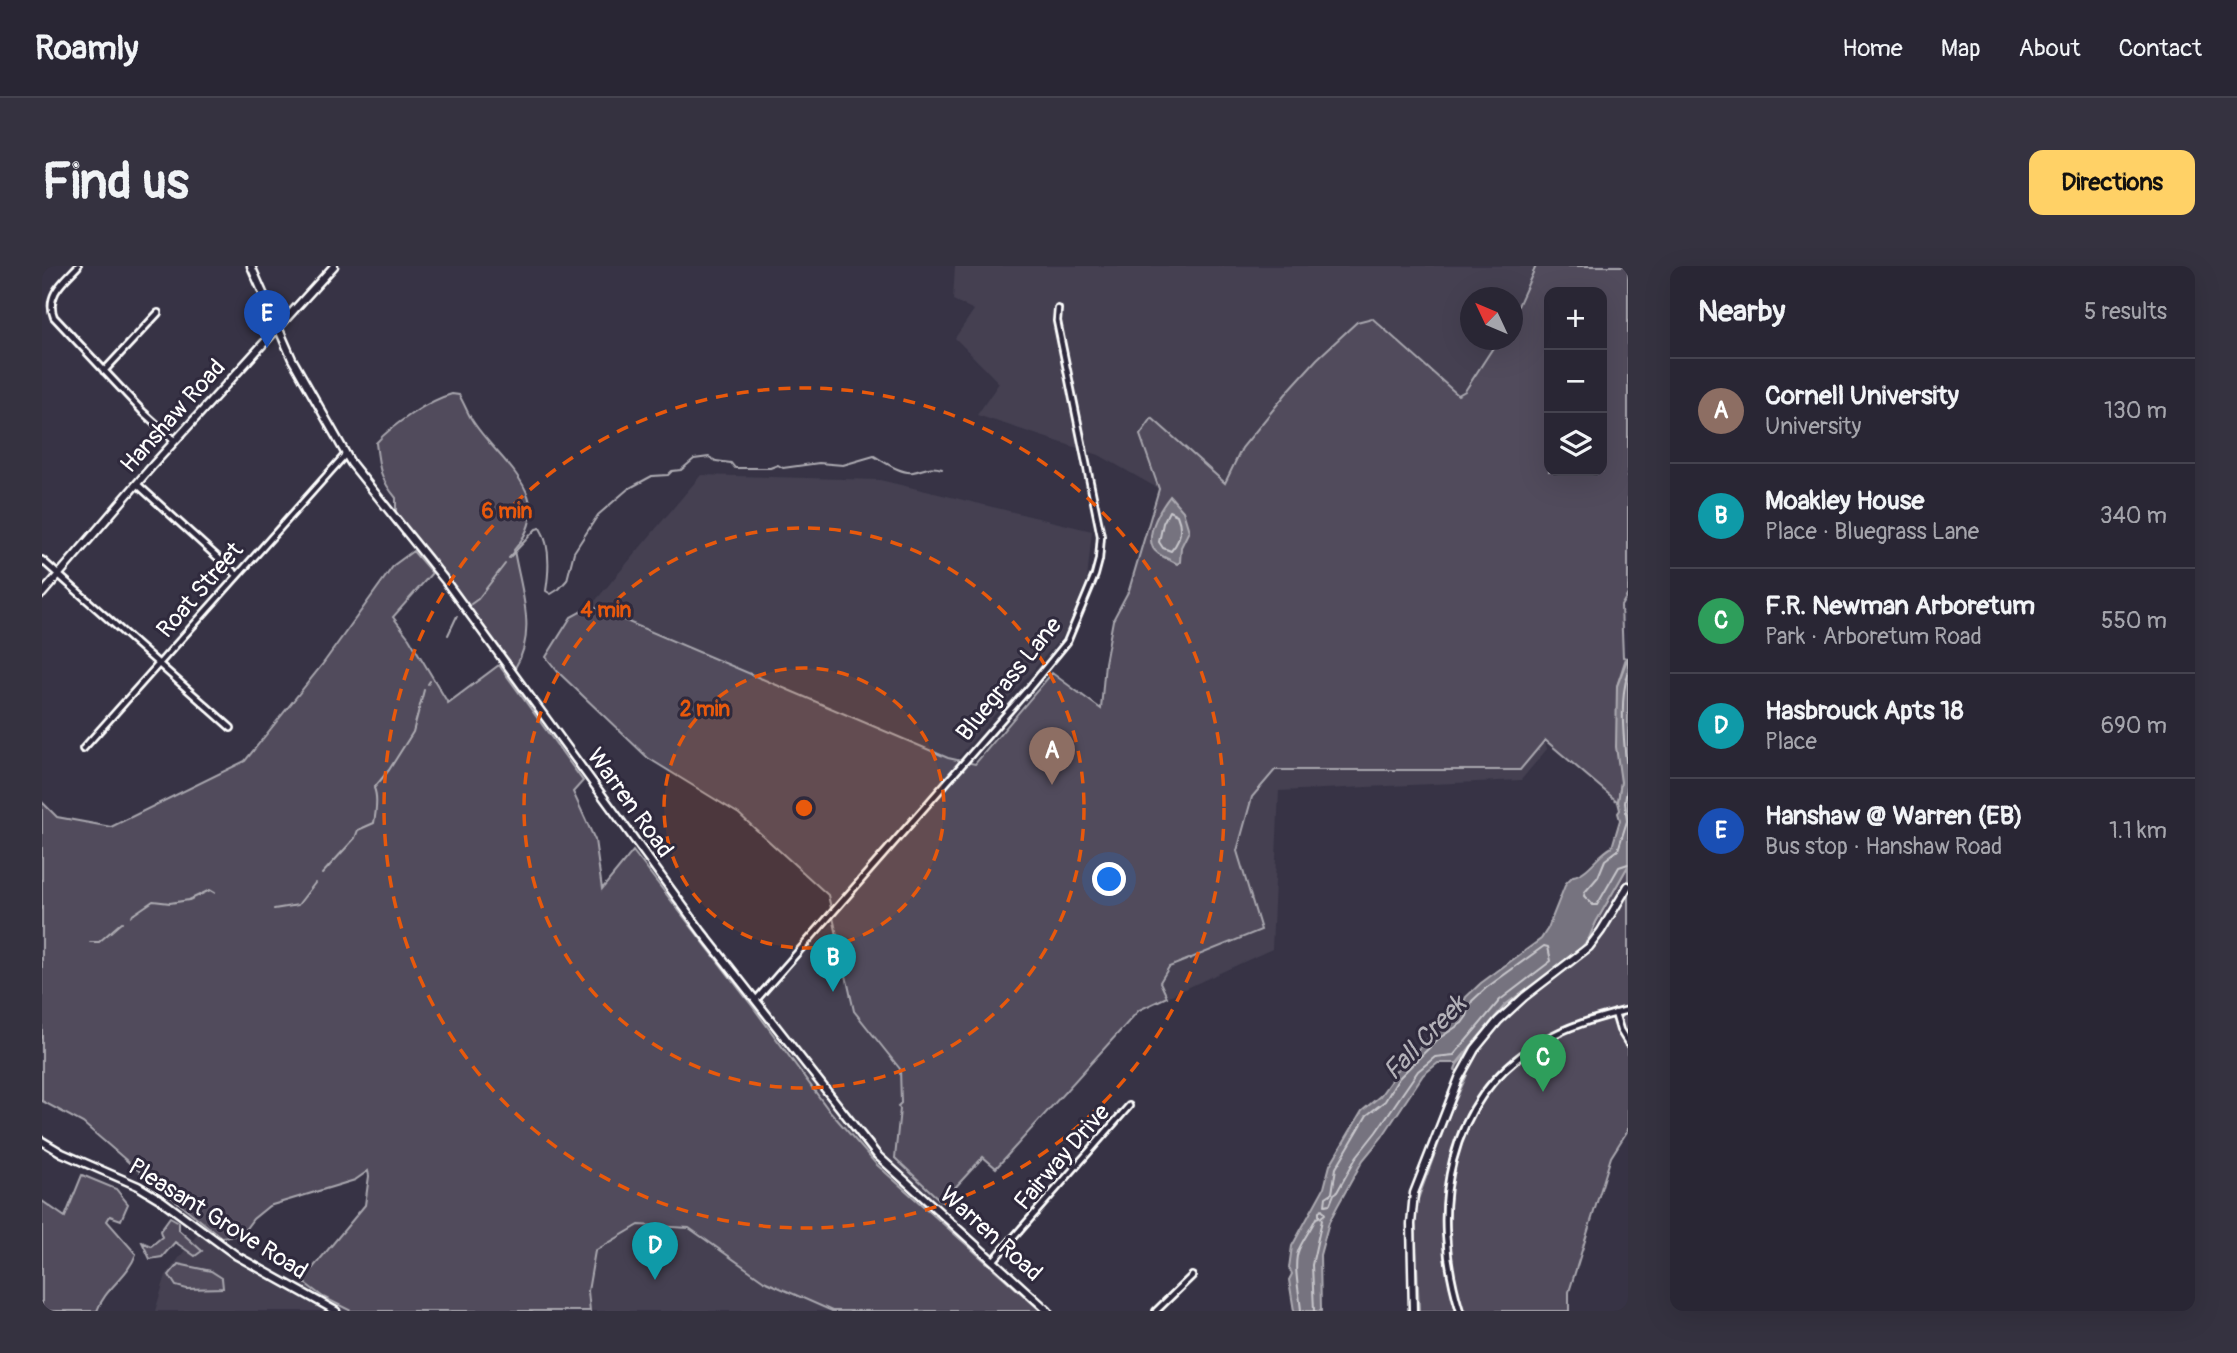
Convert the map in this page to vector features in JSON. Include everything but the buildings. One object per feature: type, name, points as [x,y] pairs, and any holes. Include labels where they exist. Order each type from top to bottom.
[{"type":"street","points":[[78,266],[53,295],[50,304],[52,313],[103,371],[176,442]]},
{"type":"street","name":"Warren Road","points":[[251,266],[296,367],[345,455],[370,490],[444,579],[629,835],[877,1155],[1048,1311]]},
{"type":"street","name":"Hanshaw Road","points":[[42,594],[137,484],[334,266]]},
{"type":"street","name":"Bluegrass Lane","points":[[756,1000],[1030,687],[1073,631],[1095,575],[1101,536],[1057,321],[1058,309]]},
{"type":"street","points":[[103,371],[158,313]]},
{"type":"street","name":"Roat Street","points":[[83,749],[345,455]]},
{"type":"street","points":[[137,484],[237,575]]},
{"type":"street","points":[[42,560],[231,728]]},
{"type":"street","points":[[1413,1311],[1411,1224],[1414,1194],[1459,1078],[1475,1049],[1498,1021],[1588,947],[1628,886]]},
{"type":"street","points":[[1460,1311],[1448,1265],[1444,1210],[1453,1157],[1470,1118],[1494,1082],[1524,1054],[1578,1023],[1628,1010]]},
{"type":"street","points":[[1615,1013],[1620,1030],[1628,1043]]},
{"type":"street","name":"Fairway Drive","points":[[993,1262],[1129,1106]]},
{"type":"street","name":"Pleasant Grove Road","points":[[42,1141],[62,1153],[138,1186],[237,1256],[336,1311]]},
{"type":"street","points":[[1156,1311],[1192,1276]]},
{"type":"shaded area","points":[[955,266],[1536,266],[1523,295],[1523,287],[1460,287],[1460,350],[1492,350],[1465,391],[1457,395],[1372,318],[1242,448],[1224,482],[1545,740],[1547,749],[1521,780],[1279,791],[1272,949],[1139,1010],[996,1168],[983,1157],[931,1213],[1041,1311],[155,1311],[166,1275],[199,1232],[245,1266],[294,1292],[365,1205],[368,1170],[563,992],[633,851],[753,1007],[834,921],[828,895],[739,814],[648,758],[558,672],[546,657],[571,617],[591,606],[701,475],[880,480],[1092,531],[1087,580],[1065,633],[957,759],[975,764],[1052,673],[1101,709],[1105,663],[1113,620],[1129,590],[1159,489],[1099,455],[977,415],[999,383],[955,338],[974,310],[953,300]]},
{"type":"shaded area","points":[[1536,266],[1628,266],[1628,594],[1621,606],[1623,657],[1626,658],[1617,686],[1621,782],[1618,802],[1545,740],[1520,770],[1275,770],[1252,797],[1237,851],[1261,930],[1169,967],[1160,982],[1167,997],[1139,1010],[996,1168],[983,1157],[942,1202],[895,1158],[900,1109],[898,1106],[901,1103],[900,1069],[854,1011],[828,895],[739,814],[648,758],[558,672],[546,657],[571,617],[591,606],[948,758],[975,764],[1052,673],[1101,709],[1105,663],[1113,620],[1129,590],[1159,489],[1140,435],[1152,418],[1225,483],[1242,448],[1289,390],[1317,359],[1357,322],[1372,318],[1458,395],[1465,391],[1492,350],[1523,350],[1523,295]]},
{"type":"shaded area","points":[[452,394],[459,395],[472,420],[509,465],[528,496],[531,513],[527,531],[514,550],[526,625],[522,654],[515,668],[431,555],[396,514],[396,498],[383,479],[379,466],[376,443],[383,436],[422,407]]},
{"type":"shaded area","points":[[413,551],[432,573],[393,617],[409,638],[448,703],[499,665],[583,781],[573,792],[595,840],[602,889],[633,851],[828,1109],[876,1164],[1041,1311],[832,1311],[764,1281],[689,1228],[639,1225],[595,1251],[588,1291],[590,1311],[351,1311],[323,1297],[302,1281],[365,1205],[368,1171],[355,1180],[269,1206],[253,1219],[241,1235],[221,1237],[83,1123],[42,1101],[42,802],[57,817],[111,827],[245,761],[322,665],[394,565]]},
{"type":"shaded area","points":[[1628,866],[1628,1130],[1611,1157],[1569,1292],[1569,1311],[1419,1311],[1415,1219],[1417,1202],[1467,1075],[1455,1070],[1457,1065],[1505,1005],[1581,948]]},
{"type":"shaded area","points":[[82,1175],[116,1189],[128,1204],[121,1220],[110,1216],[107,1221],[136,1254],[97,1311],[42,1311],[42,1201],[65,1217]]},
{"type":"shaded area","points":[[170,1217],[179,1222],[179,1230],[202,1251],[195,1256],[175,1242],[162,1257],[150,1259],[142,1242],[151,1246],[162,1237],[160,1231]]},
{"type":"shaded area","points":[[178,1264],[211,1271],[222,1278],[223,1288],[187,1289],[176,1286],[169,1275]]},
{"type":"water","points":[[1170,496],[1183,511],[1189,531],[1181,547],[1180,562],[1177,564],[1157,553],[1151,542],[1156,520]]},
{"type":"water","points":[[1628,657],[1628,866],[1581,948],[1505,1005],[1457,1063],[1438,1063],[1423,1075],[1382,1137],[1363,1160],[1329,1222],[1320,1255],[1321,1311],[1294,1311],[1289,1280],[1292,1274],[1289,1268],[1292,1246],[1324,1188],[1330,1165],[1362,1111],[1380,1096],[1393,1074],[1433,1034],[1457,1018],[1466,997],[1541,939],[1566,883],[1612,847],[1620,820],[1618,802],[1621,782],[1616,747],[1617,686]]},
{"type":"waterway","points":[[509,558],[540,528],[548,550],[546,591],[551,594],[567,580],[574,552],[598,515],[628,489],[652,476],[668,475],[672,471],[681,470],[694,459],[709,457],[731,463],[735,468],[770,468],[778,465],[783,468],[819,463],[843,465],[874,456],[908,472],[942,469]]},
{"type":"waterway","points":[[471,604],[505,564]]},
{"type":"waterway","points":[[448,635],[457,616]]},
{"type":"waterway","points":[[322,874],[355,838],[358,830],[374,823],[374,788],[413,732],[424,690]]},
{"type":"waterway","points":[[274,909],[298,905],[315,883]]},
{"type":"waterway","points":[[131,916],[153,901],[170,903],[189,900],[210,890],[215,893]]},
{"type":"waterway","points":[[90,942],[99,942],[122,922]]},
{"type":"place","name":"Hanshaw @ Warren (EB)","points":[[267,348]]},
{"type":"place","name":"Cornell University","points":[[1052,785]]},
{"type":"place","name":"Moakley House","points":[[833,992]]},
{"type":"place","name":"F.R. Newman Arboretum","points":[[1543,1092]]},
{"type":"place","name":"Hasbrouck Apts 18","points":[[655,1280]]},
{"type":"water label","name":"Fall Creek","points":[[1425,1038]]}]
